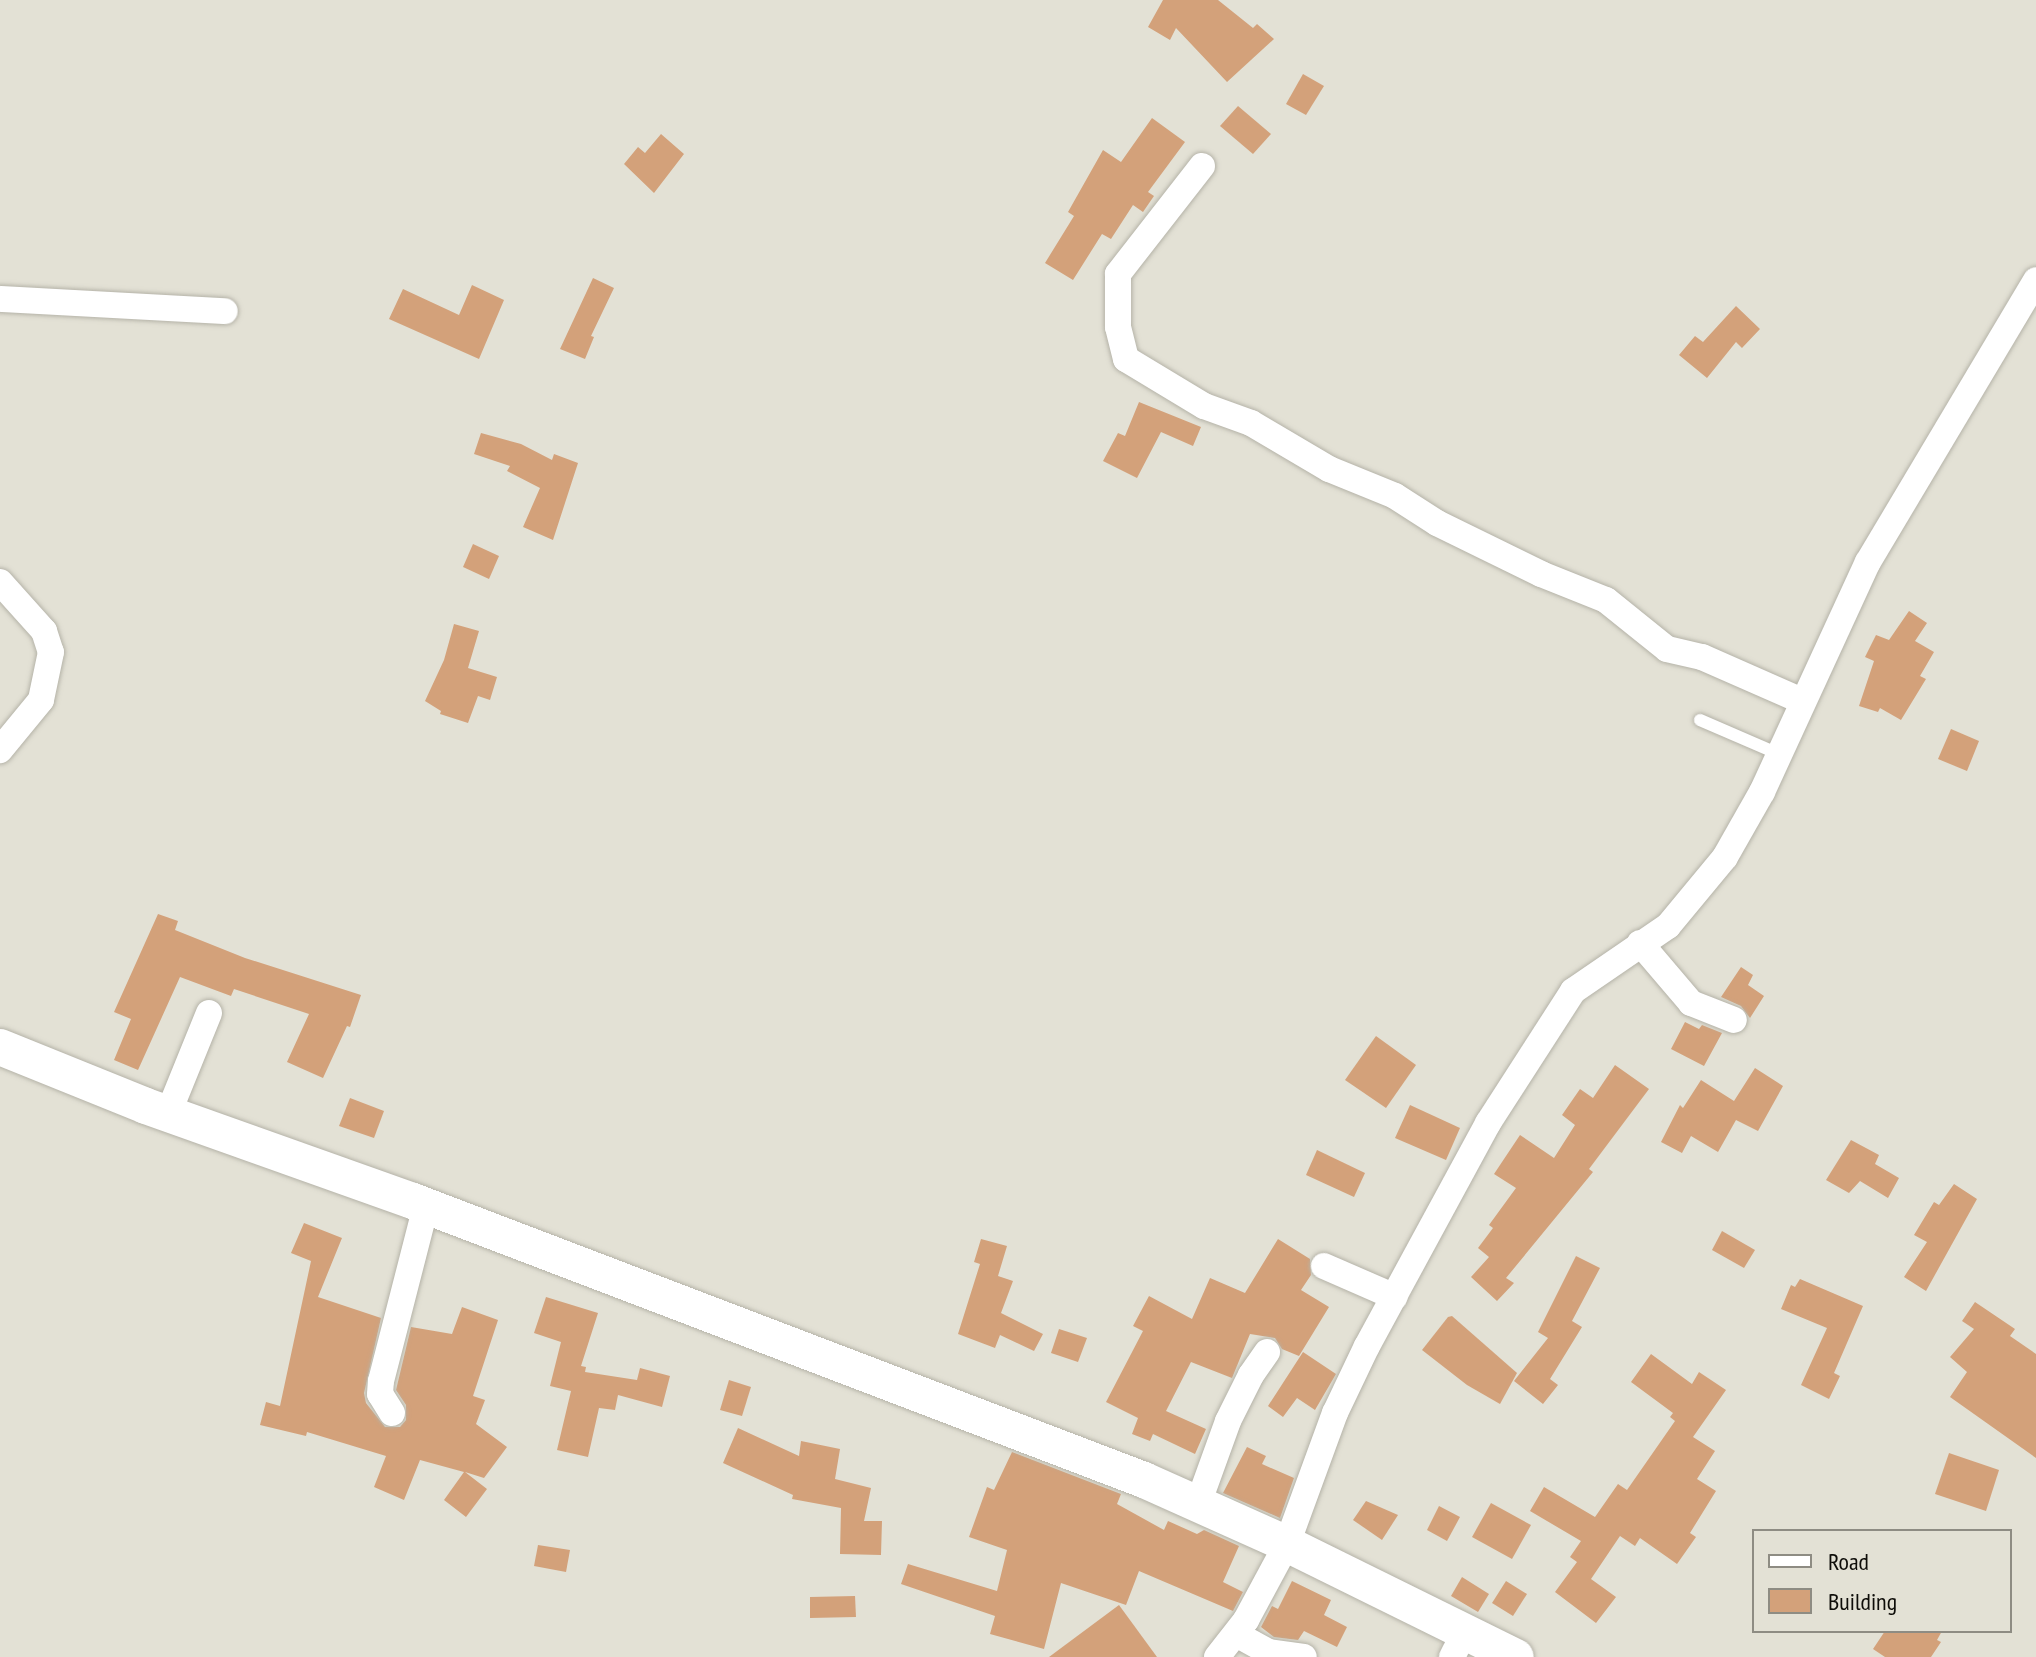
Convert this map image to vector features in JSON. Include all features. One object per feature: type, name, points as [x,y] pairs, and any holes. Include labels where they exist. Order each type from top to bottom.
[{"type":"main road","points":[[0,1047],[168,1114],[426,1206],[903,1387],[1198,1504],[1287,1544],[1459,1645],[1516,1657]]},
{"type":"street","points":[[1202,166],[1118,274],[1118,327],[1126,359],[1204,406],[1251,423],[1329,469],[1395,496],[1437,523],[1541,574],[1606,600],[1667,649],[1702,657],[1802,701]]},
{"type":"street","points":[[1250,1642],[1335,1413],[1488,1123],[1560,1007],[1586,979],[1648,953],[1725,857],[1779,754],[1868,562],[2036,280]]},
{"type":"street","points":[[0,299],[225,311]]},
{"type":"street","points":[[0,582],[44,631],[51,652],[41,700],[0,750]]},
{"type":"street","points":[[1648,953],[1691,1003],[1734,1020]]},
{"type":"street","points":[[168,1114],[209,1013]]},
{"type":"street","points":[[392,1413],[380,1394],[381,1381],[426,1206]]},
{"type":"street","points":[[1324,1266],[1395,1297]]},
{"type":"street","points":[[1198,1504],[1228,1421],[1251,1375],[1267,1352]]},
{"type":"street","points":[[1217,1657],[1250,1642],[1304,1657]]},
{"type":"lane","points":[[1700,720],[1779,754]]},
{"type":"building","points":[[1163,0],[1218,0],[1253,28],[1257,24],[1274,39],[1227,82],[1176,28],[1170,40],[1148,27]]},
{"type":"building","points":[[1303,74],[1324,86],[1306,115],[1286,104]]},
{"type":"building","points":[[1238,106],[1271,134],[1253,154],[1220,126]]},
{"type":"building","points":[[1152,118],[1185,142],[1148,192],[1154,196],[1143,212],[1133,205],[1111,239],[1102,234],[1073,280],[1045,263],[1074,216],[1068,212],[1103,150],[1121,162]]},
{"type":"building","points":[[661,134],[684,154],[654,193],[624,164],[638,147],[645,153]]},
{"type":"building","points":[[593,278],[614,288],[591,336],[594,337],[585,359],[560,349]]},
{"type":"building","points":[[472,285],[504,300],[479,359],[389,319],[403,289],[459,315]]},
{"type":"building","points":[[1736,306],[1760,329],[1742,348],[1736,342],[1707,378],[1679,355],[1695,336],[1703,342]]},
{"type":"building","points":[[1139,402],[1201,427],[1193,446],[1161,432],[1137,478],[1103,461],[1118,433],[1125,436]]},
{"type":"building","points":[[481,433],[521,444],[552,460],[554,454],[578,463],[553,540],[523,527],[540,488],[507,471],[510,466],[474,454]]},
{"type":"building","points":[[473,544],[499,556],[489,579],[463,567]]},
{"type":"building","points":[[1909,611],[1927,623],[1915,641],[1934,652],[1920,676],[1926,679],[1901,720],[1880,708],[1878,712],[1859,706],[1874,661],[1865,657],[1876,635],[1889,640]]},
{"type":"building","points":[[454,624],[479,631],[468,668],[497,677],[490,700],[478,696],[468,723],[440,714],[441,711],[425,701],[444,660]]},
{"type":"building","points":[[1951,729],[1979,741],[1967,771],[1938,759]]},
{"type":"building","points":[[158,914],[178,921],[175,930],[245,958],[361,995],[350,1027],[347,1026],[323,1078],[287,1062],[309,1014],[234,989],[231,996],[180,977],[138,1070],[114,1060],[131,1019],[114,1012]]},
{"type":"building","points":[[1741,967],[1753,975],[1748,985],[1764,996],[1750,1018],[1741,1006],[1721,997]]},
{"type":"building","points":[[1685,1022],[1699,1029],[1702,1025],[1722,1033],[1704,1066],[1671,1049]]},
{"type":"building","points":[[1376,1036],[1416,1065],[1386,1108],[1345,1080]]},
{"type":"building","points":[[1615,1065],[1649,1089],[1589,1169],[1593,1172],[1506,1278],[1514,1283],[1497,1301],[1471,1277],[1489,1257],[1478,1248],[1493,1228],[1489,1225],[1516,1188],[1494,1174],[1520,1135],[1554,1158],[1575,1125],[1562,1115],[1580,1089],[1593,1098]]},
{"type":"building","points":[[1755,1068],[1783,1086],[1758,1131],[1736,1120],[1718,1152],[1691,1136],[1682,1153],[1661,1142],[1680,1105],[1683,1108],[1701,1080],[1734,1101]]},
{"type":"building","points":[[350,1098],[384,1111],[374,1138],[339,1126]]},
{"type":"building","points":[[1410,1105],[1460,1128],[1446,1160],[1395,1138]]},
{"type":"building","points":[[1851,1140],[1879,1155],[1875,1164],[1899,1178],[1888,1198],[1860,1181],[1849,1193],[1826,1180]]},
{"type":"building","points":[[1317,1150],[1365,1173],[1354,1197],[1306,1175]]},
{"type":"building","points":[[1954,1184],[1977,1199],[1926,1291],[1904,1277],[1927,1242],[1914,1235],[1934,1202],[1939,1205]]},
{"type":"building","points":[[304,1223],[342,1238],[318,1297],[381,1318],[364,1393],[366,1403],[385,1427],[400,1427],[406,1420],[406,1405],[396,1390],[411,1327],[452,1334],[462,1307],[498,1320],[473,1396],[485,1400],[476,1424],[507,1447],[484,1478],[465,1472],[487,1489],[466,1517],[444,1500],[464,1472],[420,1460],[404,1500],[374,1487],[386,1456],[307,1432],[306,1436],[260,1425],[266,1402],[280,1406],[311,1261],[291,1253]]},
{"type":"building","points":[[1722,1231],[1755,1250],[1744,1268],[1712,1250]]},
{"type":"building","points":[[981,1239],[1007,1246],[998,1276],[1013,1281],[1001,1313],[1043,1334],[1034,1351],[1000,1335],[995,1348],[958,1334],[980,1264],[974,1262]]},
{"type":"building","points":[[1278,1239],[1310,1259],[1311,1275],[1301,1290],[1329,1307],[1299,1356],[1282,1349],[1275,1338],[1250,1334],[1232,1378],[1191,1362],[1166,1411],[1206,1429],[1195,1454],[1153,1434],[1150,1441],[1132,1434],[1138,1418],[1106,1402],[1143,1331],[1133,1326],[1149,1296],[1192,1319],[1210,1278],[1245,1293]]},
{"type":"building","points":[[1576,1256],[1600,1268],[1572,1321],[1582,1327],[1550,1379],[1558,1385],[1543,1404],[1514,1381],[1548,1338],[1538,1332]]},
{"type":"building","points":[[1800,1279],[1863,1306],[1834,1373],[1840,1376],[1829,1399],[1801,1385],[1827,1328],[1781,1309],[1791,1285],[1795,1287]]},
{"type":"building","points":[[546,1297],[598,1313],[581,1366],[586,1367],[585,1372],[637,1380],[640,1368],[670,1376],[662,1407],[618,1395],[615,1410],[599,1408],[588,1457],[557,1450],[571,1391],[550,1386],[561,1342],[534,1333]]},
{"type":"building","points":[[1975,1302],[2015,1329],[2010,1336],[2036,1354],[2036,1458],[1950,1397],[1967,1372],[1950,1357],[1974,1329],[1962,1321]]},
{"type":"building","points":[[1452,1316],[1517,1373],[1500,1404],[1467,1385],[1422,1350]]},
{"type":"building","points":[[1059,1329],[1087,1338],[1078,1362],[1051,1353]]},
{"type":"building","points":[[1303,1352],[1336,1374],[1315,1410],[1297,1398],[1283,1417],[1268,1406]]},
{"type":"building","points":[[1651,1354],[1692,1384],[1699,1372],[1726,1390],[1693,1437],[1715,1451],[1697,1479],[1716,1491],[1690,1533],[1696,1537],[1677,1564],[1640,1538],[1635,1546],[1620,1536],[1591,1579],[1616,1597],[1596,1623],[1555,1592],[1577,1562],[1570,1557],[1581,1541],[1530,1511],[1544,1487],[1595,1517],[1618,1484],[1627,1490],[1675,1421],[1670,1417],[1673,1413],[1631,1382]]},
{"type":"building","points":[[729,1380],[751,1387],[742,1416],[720,1410]]},
{"type":"building","points":[[738,1428],[799,1456],[801,1441],[840,1449],[835,1479],[871,1488],[864,1521],[882,1521],[881,1555],[840,1554],[841,1508],[792,1499],[793,1495],[723,1463]]},
{"type":"building","points":[[1247,1447],[1266,1456],[1262,1464],[1294,1478],[1280,1518],[1223,1493]]},
{"type":"building","points":[[1012,1452],[1121,1494],[1117,1504],[1164,1530],[1168,1521],[1197,1534],[1204,1530],[1239,1546],[1223,1582],[1243,1592],[1233,1611],[1139,1571],[1126,1605],[1061,1583],[1044,1649],[990,1634],[995,1616],[901,1584],[908,1564],[997,1591],[1007,1550],[969,1537],[987,1487],[994,1490]]},
{"type":"building","points":[[1949,1453],[1999,1470],[1986,1511],[1935,1494]]},
{"type":"building","points":[[1366,1501],[1398,1515],[1382,1540],[1353,1520]]},
{"type":"building","points":[[1491,1503],[1531,1525],[1512,1559],[1472,1537]]},
{"type":"building","points":[[1439,1506],[1460,1517],[1447,1541],[1427,1530]]},
{"type":"building","points":[[538,1545],[570,1550],[566,1572],[534,1566]]},
{"type":"building","points":[[1462,1577],[1489,1594],[1478,1612],[1451,1596]]},
{"type":"building","points":[[1292,1581],[1331,1600],[1324,1615],[1347,1627],[1337,1647],[1304,1631],[1298,1640],[1274,1637],[1261,1627],[1272,1606],[1278,1609]]},
{"type":"building","points":[[1506,1581],[1527,1594],[1513,1616],[1492,1603]]},
{"type":"building","points":[[855,1596],[856,1617],[810,1618],[810,1597]]},
{"type":"building","points":[[1119,1605],[1157,1657],[1049,1657]]},
{"type":"building","points":[[1884,1633],[1941,1633],[1937,1640],[1941,1642],[1931,1657],[1885,1657],[1873,1649]]}]
